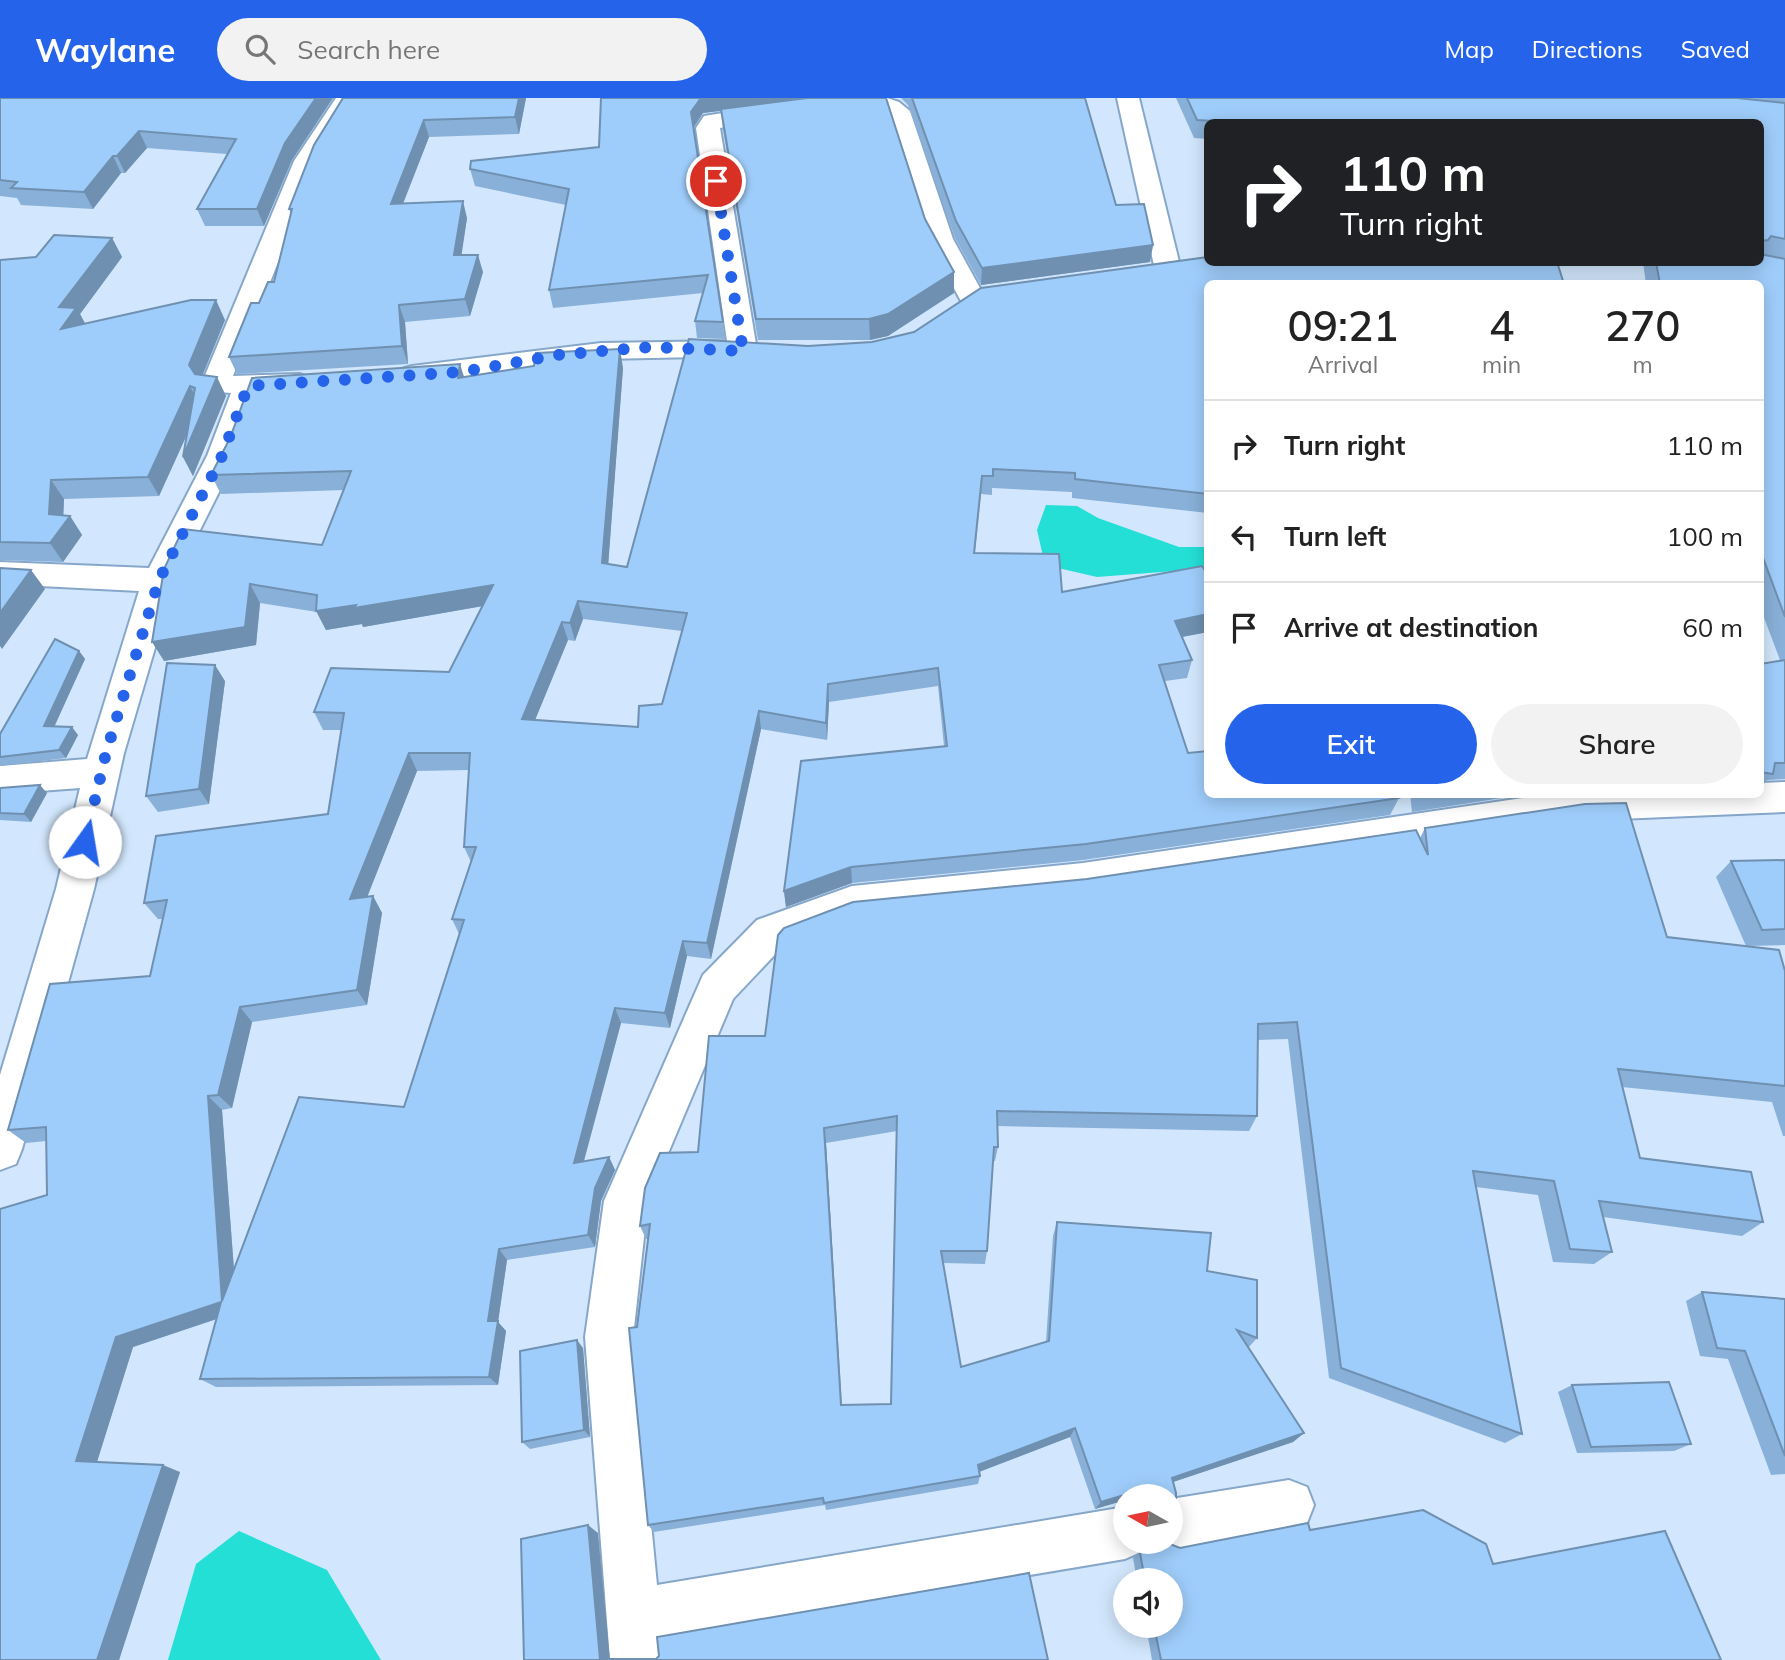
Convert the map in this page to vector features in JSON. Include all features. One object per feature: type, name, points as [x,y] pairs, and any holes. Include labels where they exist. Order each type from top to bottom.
[{"type":"street","points":[[327,380],[248,386],[215,385],[306,161],[347,98]]},
{"type":"street","points":[[1128,98],[1167,271]]},
{"type":"street","points":[[382,377],[461,372],[557,355],[650,347],[755,351],[708,128],[712,121],[800,109],[875,100],[890,103],[898,111],[940,239],[974,299]]},
{"type":"street","points":[[0,1149],[75,889],[101,772],[159,580],[222,456],[248,386]]},
{"type":"street","points":[[0,573],[159,580]]},
{"type":"street","points":[[0,780],[101,772]]},
{"type":"street","points":[[1764,798],[1785,797]]},
{"type":"street","points":[[1113,1536],[636,1637],[609,1337],[626,1201],[717,988],[771,932],[852,902],[1083,879],[1571,806],[1761,798]]},
{"type":"street","points":[[1183,1523],[1290,1505]]},
{"type":"shaded area","points":[[1046,505],[1077,506],[1098,518],[1179,547],[1204,547],[1204,576],[1175,571],[1097,577],[1045,565],[1037,530]]},
{"type":"shaded area","points":[[239,1531],[327,1570],[381,1660],[168,1660],[196,1564]]},
{"type":"building","points":[[0,98],[316,98],[285,143],[257,209],[197,209],[236,139],[139,131],[117,156],[113,156],[84,192],[11,188],[17,182],[0,180]]},
{"type":"building","points":[[343,98],[519,98],[515,117],[424,120],[391,204],[463,201],[454,255],[478,255],[465,299],[399,305],[402,346],[229,357],[251,303],[259,303],[268,282],[274,282],[292,209],[289,209],[314,145]]},
{"type":"building","points":[[601,98],[701,98],[691,112],[723,322],[695,321],[708,275],[549,290],[569,189],[470,169],[471,161],[599,147]]},
{"type":"building","points":[[807,98],[886,98],[925,219],[954,272],[888,314],[869,319],[756,319],[721,109]]},
{"type":"building","points":[[912,98],[1085,98],[1116,205],[1144,204],[1153,245],[982,268],[956,221]]},
{"type":"building","points":[[1187,98],[1737,98],[1785,103],[1785,239],[1771,236],[1764,240],[1764,119],[1197,120]]},
{"type":"building","points":[[54,235],[112,238],[59,307],[76,308],[61,329],[191,300],[216,300],[189,365],[195,374],[217,377],[183,457],[195,388],[190,386],[148,477],[51,480],[49,514],[70,516],[50,543],[0,542],[0,260],[36,257]]},
{"type":"building","points":[[1764,255],[1785,259],[1785,617],[1764,560],[1764,280],[1659,280],[1657,266],[1764,266]]},
{"type":"building","points":[[1204,258],[1204,266],[1558,266],[1563,280],[1204,280],[1204,494],[1075,479],[1075,473],[993,469],[993,476],[982,476],[974,553],[1059,554],[1062,592],[1202,566],[1204,615],[1175,621],[1192,660],[1159,665],[1188,753],[1204,751],[1204,798],[1399,798],[1086,844],[851,867],[784,891],[801,761],[947,746],[938,668],[828,684],[826,723],[759,711],[707,943],[683,941],[665,1013],[615,1008],[574,1163],[609,1157],[595,1188],[588,1235],[499,1249],[488,1321],[498,1321],[489,1377],[200,1379],[221,1302],[116,1337],[76,1461],[163,1465],[97,1660],[0,1660],[0,1209],[47,1195],[46,1127],[8,1130],[50,984],[150,976],[167,900],[144,903],[156,836],[328,814],[344,713],[314,712],[331,668],[449,672],[493,585],[354,608],[356,605],[316,611],[317,595],[250,584],[245,627],[152,642],[164,569],[183,529],[322,545],[351,471],[211,475],[230,438],[252,378],[460,364],[458,378],[534,366],[536,353],[620,349],[602,563],[627,567],[689,339],[808,346],[872,342],[914,332],[981,288]],"holes":[[[578,601],[687,613],[662,704],[639,706],[638,727],[522,719],[562,622],[570,623]],[[409,753],[470,753],[464,847],[476,847],[452,919],[464,920],[404,1107],[299,1097],[222,1301],[208,1096],[218,1095],[240,1007],[357,990],[373,896],[350,899]]]},
{"type":"building","points":[[0,568],[31,570],[0,613]]},
{"type":"building","points":[[55,639],[79,651],[44,726],[72,727],[59,750],[0,757],[0,734]]},
{"type":"building","points":[[1785,660],[1785,763],[1775,763],[1773,774],[1764,773],[1764,663]]},
{"type":"building","points":[[167,663],[215,665],[199,789],[146,796]]},
{"type":"building","points":[[40,785],[24,814],[0,813],[0,788]]},
{"type":"building","points":[[1626,803],[1667,937],[1779,950],[1785,971],[1785,1086],[1618,1069],[1640,1158],[1751,1172],[1763,1222],[1599,1201],[1612,1252],[1570,1249],[1554,1181],[1473,1171],[1522,1434],[1341,1368],[1297,1022],[1258,1024],[1257,1116],[997,1111],[998,1147],[994,1147],[987,1251],[941,1251],[961,1367],[1049,1341],[1057,1222],[1211,1233],[1207,1271],[1257,1280],[1257,1338],[1237,1330],[1304,1433],[1172,1478],[1174,1484],[1113,1484],[1113,1498],[1101,1502],[1075,1428],[978,1465],[980,1476],[824,1503],[823,1498],[648,1525],[629,1328],[637,1327],[650,1224],[640,1226],[645,1188],[660,1153],[698,1152],[709,1036],[765,1036],[778,935],[784,928],[853,902],[1087,879],[1416,830],[1428,855],[1425,828],[1585,804]],"holes":[[[897,1116],[891,1404],[841,1405],[824,1128]]]},
{"type":"building","points":[[1785,860],[1785,929],[1762,930],[1731,861]]},
{"type":"building","points":[[1702,1292],[1785,1299],[1785,1456],[1745,1351],[1717,1348]]},
{"type":"building","points":[[577,1340],[584,1430],[522,1442],[520,1351]]},
{"type":"building","points":[[1669,1382],[1691,1444],[1591,1447],[1572,1385]]},
{"type":"building","points":[[1423,1510],[1486,1544],[1493,1564],[1665,1531],[1721,1660],[1161,1660],[1156,1638],[1183,1638],[1183,1568],[1143,1568],[1140,1554],[1183,1554],[1183,1547],[1308,1523],[1310,1530]]},
{"type":"building","points":[[588,1525],[600,1659],[656,1659],[659,1656],[657,1637],[1029,1573],[1048,1660],[524,1660],[521,1539]]},
{"type":"route","points":[[85,842],[106,753],[159,580],[222,456],[248,386],[461,372],[557,355],[650,347],[743,351],[716,181]]}]
